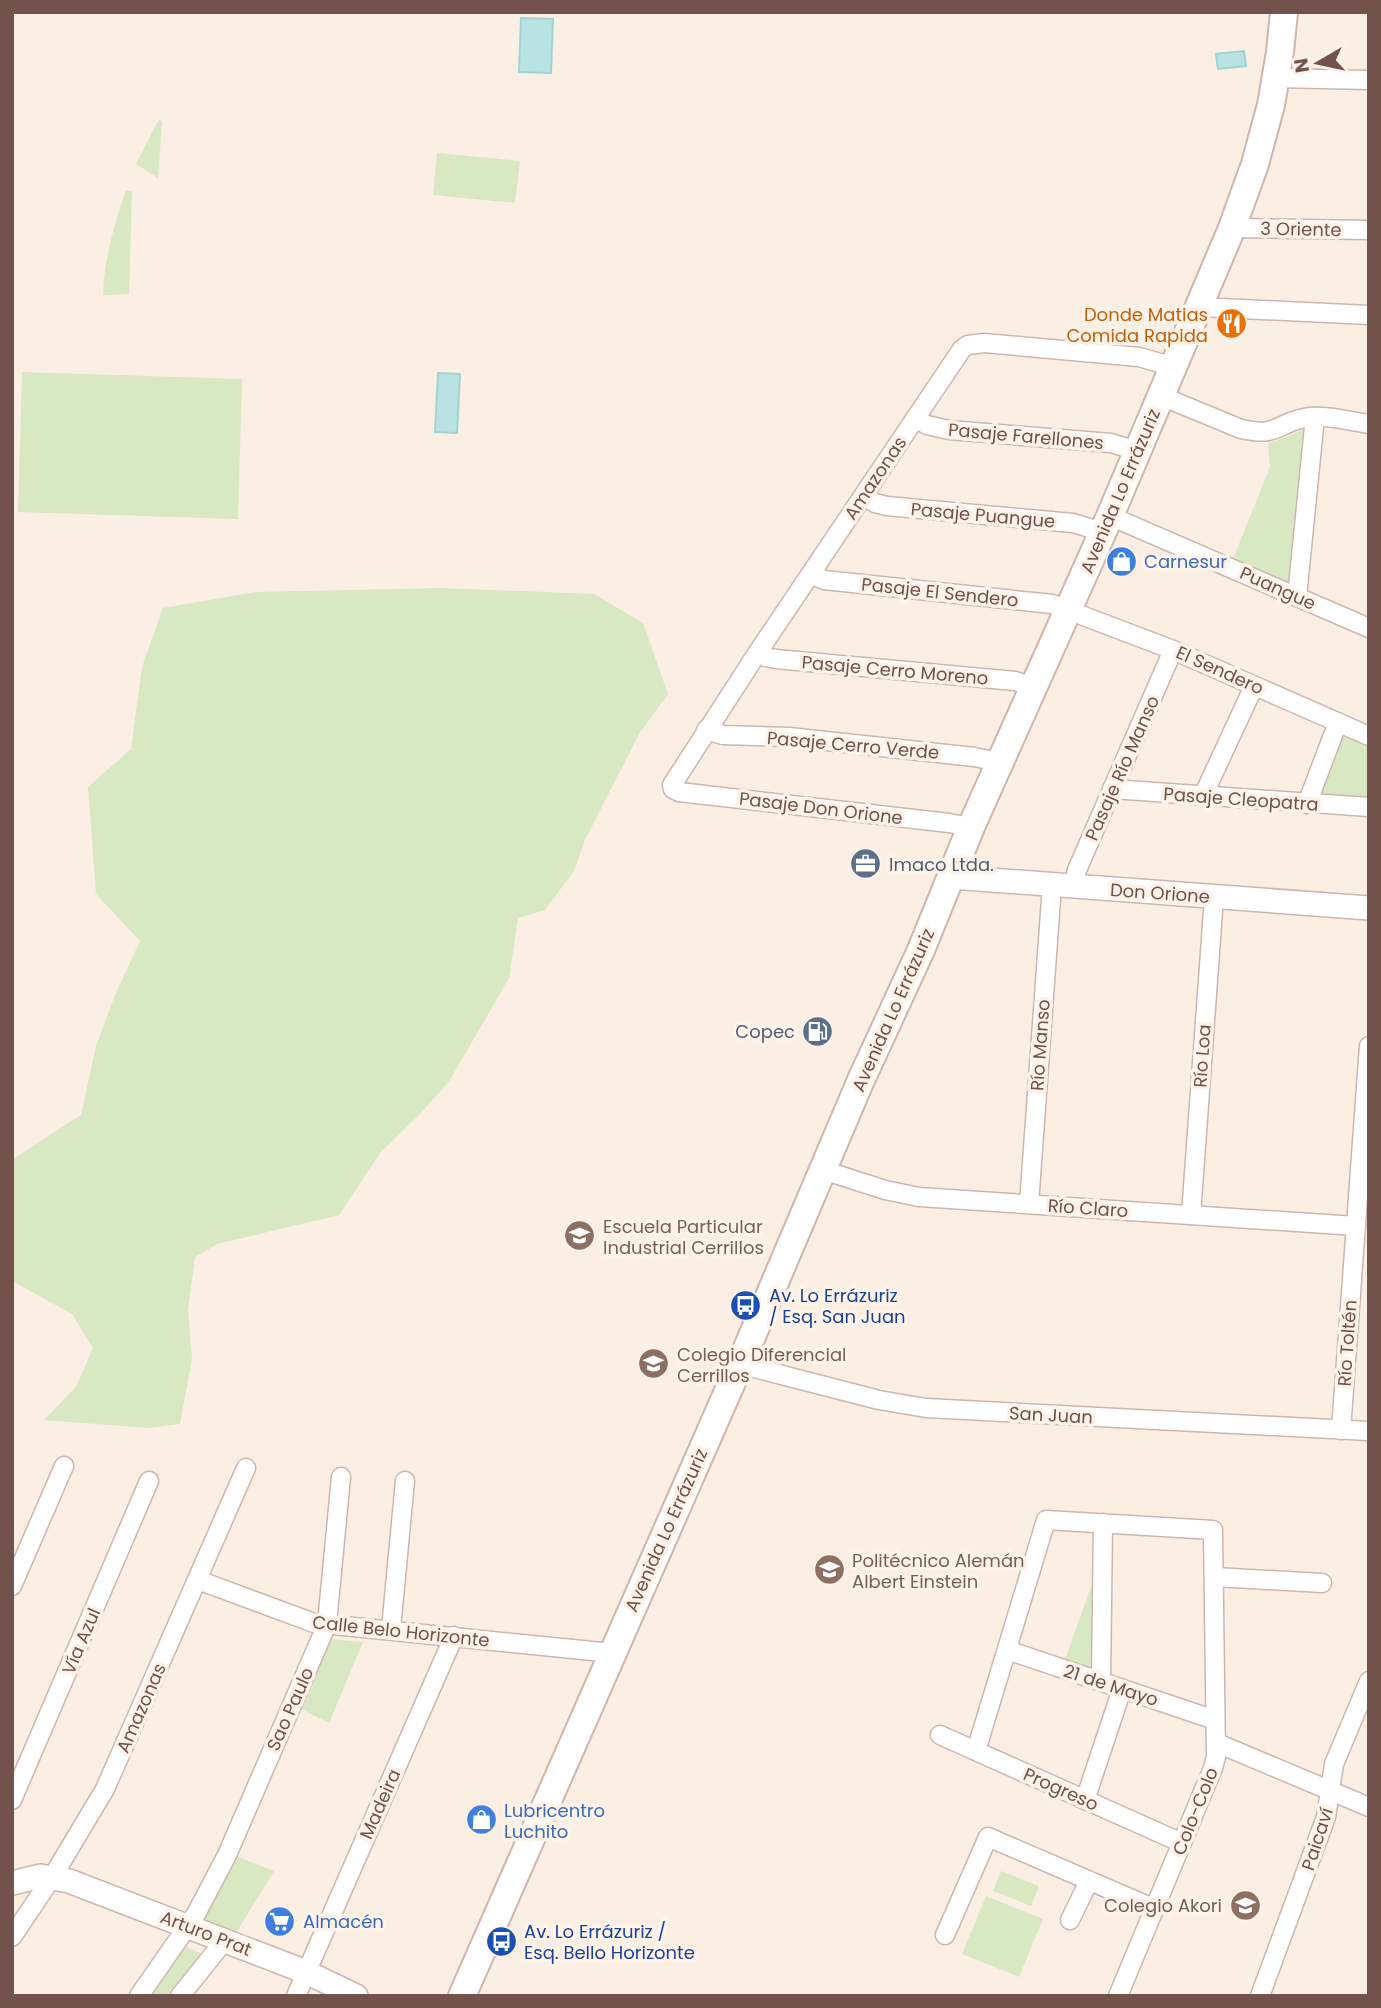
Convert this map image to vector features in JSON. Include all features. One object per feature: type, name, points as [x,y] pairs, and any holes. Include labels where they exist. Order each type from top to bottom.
[{"type":"main road","name":"Avenida Lo Errázuriz","points":[[462,1996],[861,1080],[921,950],[971,827],[1138,451],[1232,228],[1255,164],[1276,78],[1284,12]]},
{"type":"street","points":[[1276,78],[1369,80]]},
{"type":"street","name":"3 Oriente","points":[[1232,228],[1369,230]]},
{"type":"street","points":[[1199,307],[1369,315]]},
{"type":"street","name":"Amazonas","points":[[672,788],[674,780],[758,652],[957,355],[968,345],[975,343],[1139,357],[1174,367]]},
{"type":"street","points":[[1161,396],[1241,429],[1255,432],[1266,433],[1304,418],[1315,417],[1369,424]]},
{"type":"street","points":[[1297,597],[1315,417]]},
{"type":"street","name":"Pasaje Farellones","points":[[915,418],[928,425],[949,430],[1111,443],[1138,451]]},
{"type":"street","name":"Pasaje Puangue","points":[[864,496],[887,506],[1106,524]]},
{"type":"street","name":"Puangue","points":[[1106,524],[1297,597],[1369,628]]},
{"type":"street","name":"Pasaje El Sendero","points":[[811,574],[824,580],[1042,602],[1069,609]]},
{"type":"street","name":"El Sendero","points":[[1069,609],[1173,650],[1369,736]]},
{"type":"street","name":"Pasaje Río Manso","points":[[1062,886],[1077,870],[1173,650]]},
{"type":"street","name":"Pasaje Cerro Moreno","points":[[758,652],[776,659],[1015,681],[1032,687]]},
{"type":"street","points":[[1203,796],[1254,685]]},
{"type":"street","points":[[1307,804],[1338,722]]},
{"type":"street","name":"Pasaje Cerro Verde","points":[[706,730],[718,735],[789,737],[1000,762]]},
{"type":"street","name":"Pasaje Don Orione","points":[[672,788],[679,792],[971,827]]},
{"type":"street","name":"Pasaje Cleopatra","points":[[1112,789],[1369,807]]},
{"type":"street","name":"Don Orione","points":[[951,877],[1369,908]]},
{"type":"street","name":"Río Manso","points":[[1029,1204],[1062,886]]},
{"type":"street","name":"Río Loa","points":[[1191,1215],[1213,897]]},
{"type":"street","name":"Río Toltén","points":[[1341,1430],[1369,1046]]},
{"type":"street","name":"Río Claro","points":[[823,1170],[885,1190],[919,1197],[1356,1226]]},
{"type":"street","name":"San Juan","points":[[739,1364],[879,1400],[926,1408],[1369,1431]]},
{"type":"street","points":[[12,1586],[64,1466]]},
{"type":"street","name":"Amazonas","points":[[12,1937],[53,1877],[105,1789],[246,1468]]},
{"type":"street","name":"Sao Paulo","points":[[139,1996],[188,1926],[227,1855],[327,1625],[341,1477]]},
{"type":"street","name":"Vía Azul","points":[[12,1800],[149,1481]]},
{"type":"street","points":[[391,1629],[405,1481]]},
{"type":"street","points":[[976,1751],[1046,1520],[1103,1523],[1101,1681]]},
{"type":"street","name":"Colo-Colo","points":[[1103,1523],[1213,1530],[1217,1743],[1213,1768],[1118,1996]]},
{"type":"street","points":[[1214,1577],[1322,1583]]},
{"type":"street","name":"Calle Belo Horizonte","points":[[198,1580],[289,1616],[327,1625],[391,1629],[612,1653]]},
{"type":"street","name":"Madeira","points":[[296,1996],[454,1636]]},
{"type":"street","name":"21 de Mayo","points":[[1007,1650],[1215,1720]]},
{"type":"street","name":"Paicaví","points":[[1260,1996],[1326,1817],[1334,1764],[1369,1681]]},
{"type":"street","points":[[1085,1800],[1122,1689]]},
{"type":"street","name":"Progreso","points":[[940,1735],[1182,1843]]},
{"type":"street","points":[[1217,1743],[1369,1807]]},
{"type":"street","points":[[945,1935],[988,1838],[1155,1909]]},
{"type":"street","points":[[12,1883],[41,1876],[53,1877]]},
{"type":"street","name":"Arturo Prat","points":[[53,1877],[225,1940],[306,1972],[356,1996]]},
{"type":"street","points":[[1070,1920],[1088,1881]]},
{"type":"street","points":[[180,1996],[225,1940]]},
{"type":"green space","points":[[159,119],[162,122],[158,178],[136,164]]},
{"type":"green space","points":[[437,153],[520,161],[515,203],[433,195]]},
{"type":"green space","points":[[126,191],[132,191],[129,294],[103,295],[110,242]]},
{"type":"green space","points":[[22,372],[242,379],[238,519],[18,512]]},
{"type":"green space","points":[[1309,429],[1292,585],[1233,559],[1270,467],[1268,443]]},
{"type":"green space","points":[[442,588],[594,594],[643,623],[668,694],[639,734],[584,842],[574,871],[545,910],[518,918],[509,978],[450,1080],[380,1153],[339,1215],[217,1244],[195,1257],[188,1310],[192,1359],[180,1424],[148,1428],[44,1420],[76,1387],[93,1348],[72,1314],[12,1281],[12,1161],[81,1115],[96,1046],[115,995],[140,941],[96,894],[88,787],[131,749],[142,667],[163,608],[256,592]]},
{"type":"green space","points":[[1340,730],[1369,743],[1369,801],[1317,798]]},
{"type":"green space","points":[[1097,1570],[1090,1668],[1065,1660]]},
{"type":"green space","points":[[330,1639],[363,1642],[329,1723],[297,1707]]},
{"type":"green space","points":[[233,1855],[274,1871],[236,1933],[204,1921]]},
{"type":"green space","points":[[1001,1871],[1039,1886],[1031,1906],[993,1891]]},
{"type":"green space","points":[[986,1896],[1043,1919],[1019,1977],[962,1954]]},
{"type":"green space","points":[[182,1945],[217,1961],[189,1996],[148,1996]]},
{"type":"water","points":[[521,18],[553,19],[551,73],[519,72]]},
{"type":"water","points":[[1244,51],[1246,66],[1218,69],[1216,54]]},
{"type":"water","points":[[438,373],[460,374],[457,433],[435,432]]},
{"type":"place","name":"Donde Matias Comida Rapida","points":[[1231,324]]},
{"type":"place","name":"Carnesur","points":[[1121,561]]},
{"type":"place","name":"Imaco Ltda.","points":[[866,864]]},
{"type":"place","name":"Copec","points":[[818,1031]]},
{"type":"place","name":"Escuela Particular Industrial Cerrillos","points":[[580,1236]]},
{"type":"place","name":"Av. Lo Errázuriz / Esq. San Juan","points":[[746,1305]]},
{"type":"place","name":"Colegio Diferencial Cerrillos","points":[[654,1364]]},
{"type":"place","name":"Politécnico Alemán Albert Einstein","points":[[829,1570]]},
{"type":"place","name":"Lubricentro Luchito","points":[[481,1820]]},
{"type":"place","name":"Colegio Akori","points":[[1245,1905]]},
{"type":"place","name":"Almacén","points":[[280,1921]]},
{"type":"place","name":"Av. Lo Errázuriz / Esq. Bello Horizonte","points":[[501,1941]]}]
